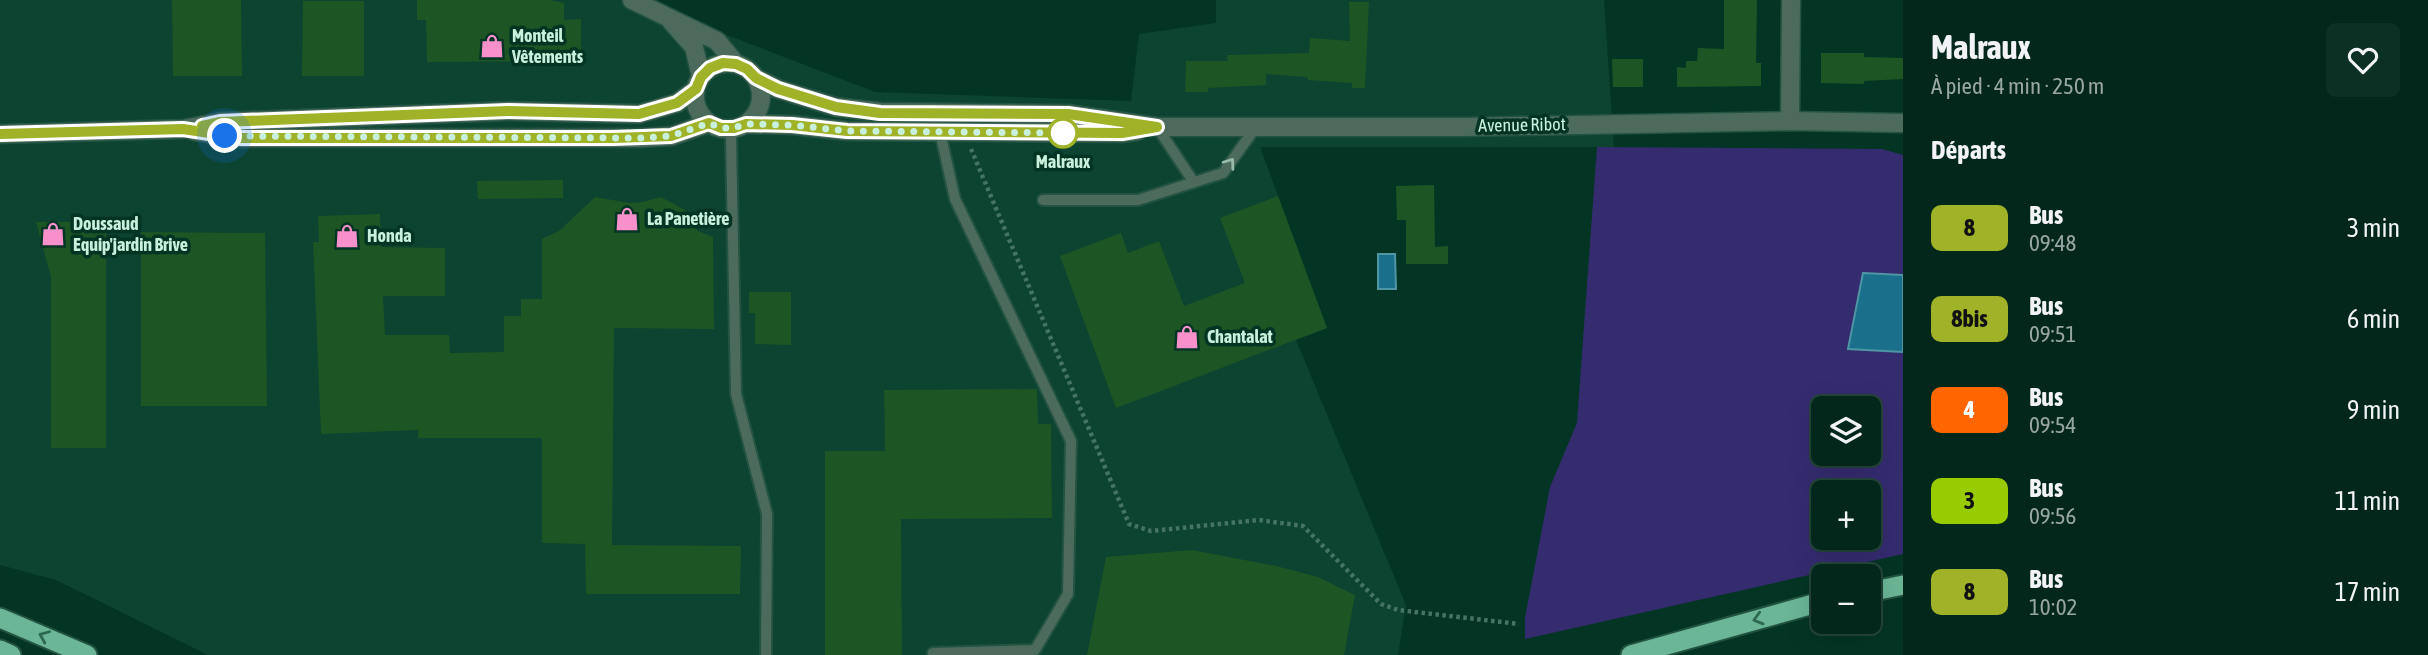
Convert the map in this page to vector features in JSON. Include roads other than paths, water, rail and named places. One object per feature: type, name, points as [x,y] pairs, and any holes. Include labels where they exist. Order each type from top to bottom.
[{"type":"highway","points":[[1881,590],[1903,585]]},
{"type":"highway","points":[[1631,655],[1811,605]]},
{"type":"highway","points":[[0,618],[87,655]]},
{"type":"highway","points":[[0,650],[11,655]]},
{"type":"street","points":[[632,0],[717,41],[736,64]]},
{"type":"street","points":[[1790,121],[1791,0]]},
{"type":"street","points":[[0,134],[183,129],[220,122],[508,111],[639,114],[677,103],[699,83],[710,68],[723,63],[736,64],[747,69],[756,78],[761,90],[761,103],[755,115],[740,126],[721,128],[709,123],[701,114],[696,102],[699,83],[694,47],[669,18]]},
{"type":"street","name":"Avenue Ribot","points":[[756,78],[778,89],[836,107],[880,113],[1068,114],[1157,127],[1899,122]]},
{"type":"street","points":[[183,129],[242,138],[626,138],[671,136],[709,123]]},
{"type":"street","name":"Avenue Ribot","points":[[740,126],[792,125],[847,131],[1122,133],[1157,127]]},
{"type":"lane","points":[[740,126],[731,146],[736,394],[767,514],[766,655]]},
{"type":"lane","points":[[1157,127],[1193,181]]},
{"type":"lane","points":[[1043,200],[1138,200],[1223,173],[1256,127]]},
{"type":"lane","points":[[933,653],[1035,650],[1068,594],[1071,441],[956,199],[940,132]]},
{"type":"water","points":[[1378,254],[1395,254],[1396,289],[1378,289]]},
{"type":"water","points":[[1863,273],[1903,275],[1903,352],[1848,349]]},
{"type":"place","name":"Monteil Vêtements","points":[[492,46]]},
{"type":"place","name":"Malraux","points":[[1063,133]]},
{"type":"place","name":"La Panetière","points":[[627,219]]},
{"type":"place","name":"Doussaud Equip'jardin Brive","points":[[53,234]]},
{"type":"place","name":"Honda","points":[[347,236]]},
{"type":"place","name":"Chantalat","points":[[1187,337]]}]
